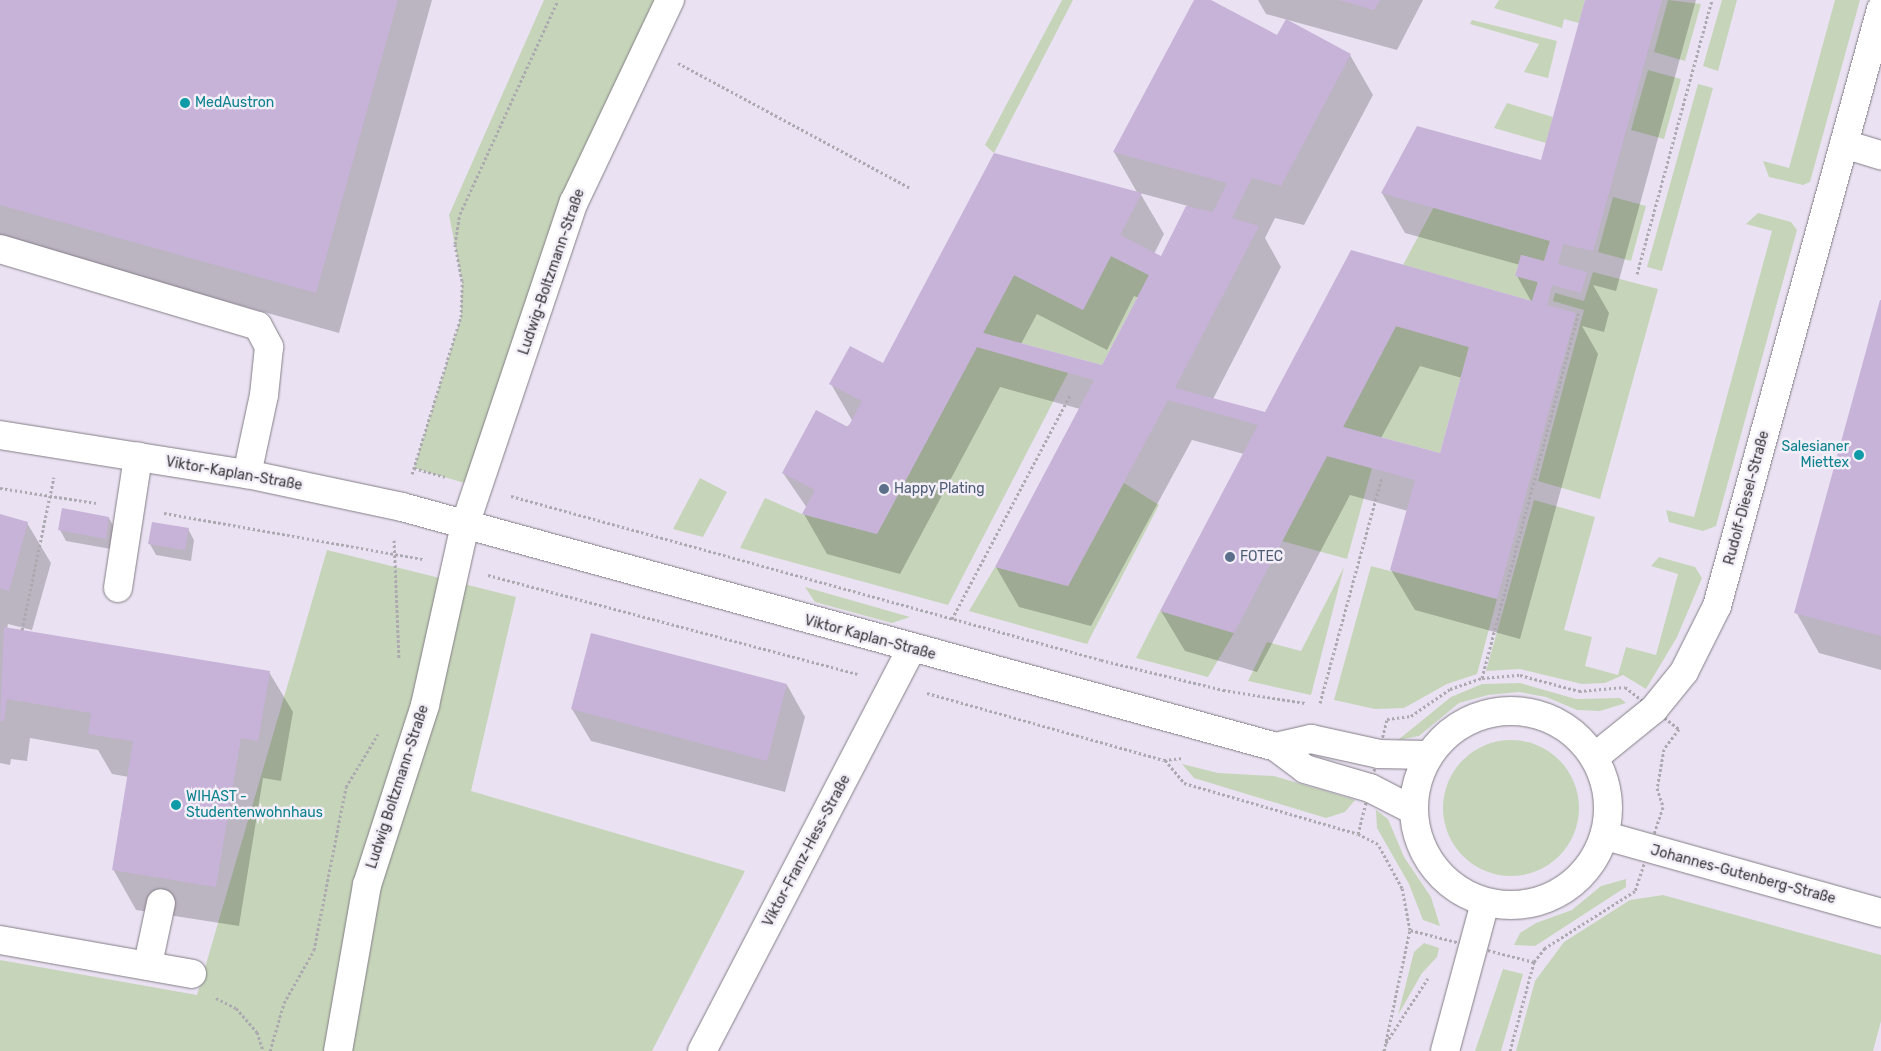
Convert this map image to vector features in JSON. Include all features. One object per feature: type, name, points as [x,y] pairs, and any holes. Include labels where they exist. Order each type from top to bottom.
[{"type":"street","name":"Ludwig-Boltzmann-Straße","points":[[465,525],[574,202],[670,0]]},
{"type":"street","name":"Rudolf-Diesel-Straße","points":[[1596,756],[1654,709],[1684,672],[1717,606],[1844,144],[1873,68],[1881,10]]},
{"type":"street","points":[[1844,144],[1881,155]]},
{"type":"street","points":[[0,249],[258,326],[268,347],[264,395],[247,474]]},
{"type":"street","name":"Viktor-Kaplan-Straße","points":[[0,435],[247,474],[465,525]]},
{"type":"street","points":[[118,588],[138,457]]},
{"type":"street","name":"Ludwig Boltzmann-Straße","points":[[338,1051],[368,885],[425,705],[454,566],[465,525]]},
{"type":"street","name":"Viktor Kaplan-Straße","points":[[465,525],[911,649],[1276,746],[1305,769],[1370,788],[1413,810]]},
{"type":"street","name":"Viktor-Franz-Hess-Straße","points":[[702,1051],[895,684],[911,649]]},
{"type":"street","points":[[1527,710],[1568,727],[1596,756],[1608,790],[1606,836],[1591,866],[1563,891],[1523,905],[1485,902],[1455,888],[1432,866],[1417,838],[1413,810],[1416,782],[1428,755],[1452,728],[1487,712],[1527,710]]},
{"type":"street","name":"Viktor Kaplan-Straße","points":[[1276,746],[1311,739],[1379,754],[1428,755]]},
{"type":"street","name":"Johannes-Gutenberg-Straße","points":[[1606,836],[1881,913]]},
{"type":"street","points":[[1445,1051],[1485,902]]},
{"type":"street","points":[[148,964],[161,904]]},
{"type":"street","points":[[0,940],[148,964],[192,974]]},
{"type":"path","points":[[1637,274],[1712,0]]},
{"type":"path","points":[[647,47],[910,188]]},
{"type":"path","points":[[1482,678],[1579,312]]},
{"type":"path","points":[[952,619],[1071,393]]},
{"type":"path","points":[[22,630],[51,496],[59,444]]},
{"type":"path","points":[[414,468],[952,619],[1223,690],[1298,704]]},
{"type":"path","points":[[1320,703],[1382,477]]},
{"type":"path","points":[[0,488],[245,524],[454,566],[895,684],[1164,760],[1184,783],[1358,834],[1378,844],[1402,888],[1410,930],[1384,1051]]},
{"type":"path","points":[[1358,834],[1387,719],[1411,716],[1450,689],[1482,678],[1520,675],[1579,691],[1625,687],[1679,729],[1664,749],[1657,788],[1663,807],[1635,891],[1545,948],[1534,962],[1510,1051]]},
{"type":"path","points":[[1410,930],[1534,962]]},
{"type":"path","points":[[192,974],[192,987],[236,1008],[257,1032],[263,1051]]},
{"type":"shaded area","points":[[0,0],[1881,0],[1881,1051],[0,1051]]},
{"type":"green space","points":[[544,0],[669,0],[647,47],[478,487],[414,468],[461,317],[462,281],[449,215]]},
{"type":"green space","points":[[1062,0],[1073,0],[994,153],[985,145]]},
{"type":"green space","points":[[1499,0],[1585,0],[1579,23],[1564,19],[1562,28],[1494,8]]},
{"type":"green space","points":[[1668,0],[1701,4],[1685,61],[1654,52]]},
{"type":"green space","points":[[1722,0],[1737,0],[1718,71],[1703,66]]},
{"type":"green space","points":[[1835,0],[1860,0],[1810,182],[1803,185],[1769,177],[1763,161],[1789,168]]},
{"type":"green space","points":[[1472,20],[1557,41],[1548,78],[1524,72],[1539,44],[1470,24]]},
{"type":"green space","points":[[1648,70],[1681,79],[1664,139],[1631,130]]},
{"type":"green space","points":[[1698,84],[1713,88],[1662,271],[1647,267]]},
{"type":"green space","points":[[1507,103],[1553,117],[1546,143],[1494,128]]},
{"type":"green space","points":[[1613,197],[1646,206],[1631,261],[1598,252]]},
{"type":"green space","points":[[1434,207],[1550,241],[1544,261],[1521,255],[1515,276],[1538,282],[1532,301],[1403,265]]},
{"type":"green space","points":[[1758,213],[1791,222],[1797,230],[1716,526],[1703,531],[1669,522],[1666,510],[1694,517],[1772,231],[1746,224]]},
{"type":"green space","points":[[1111,256],[1149,275],[1102,365],[983,333],[1014,275],[1083,310]]},
{"type":"green space","points":[[1593,272],[1658,289],[1600,499],[1538,481],[1584,310],[1553,301],[1555,293],[1584,301]]},
{"type":"green space","points":[[1396,326],[1469,347],[1440,453],[1343,427]]},
{"type":"green space","points":[[977,347],[1068,373],[948,605],[740,548],[765,498],[802,514],[877,534]]},
{"type":"green space","points":[[1327,456],[1372,468],[1347,559],[1282,541]]},
{"type":"green space","points":[[700,478],[727,492],[703,537],[673,529]]},
{"type":"green space","points":[[1124,483],[1159,505],[1087,644],[969,611],[995,567],[1068,586]]},
{"type":"green space","points":[[1534,500],[1595,517],[1564,630],[1592,637],[1585,666],[1618,675],[1626,647],[1656,655],[1678,574],[1651,566],[1659,557],[1695,567],[1702,578],[1677,637],[1646,689],[1623,675],[1605,683],[1582,684],[1520,669],[1486,671]]},
{"type":"green space","points":[[327,550],[516,597],[471,791],[745,871],[652,1051],[0,1051],[0,960],[197,995]]},
{"type":"green space","points":[[1371,566],[1497,599],[1477,674],[1447,684],[1404,708],[1375,709],[1334,700]]},
{"type":"green space","points":[[1344,567],[1311,695],[1248,681],[1267,642],[1301,651]]},
{"type":"green space","points":[[805,587],[910,617],[892,623],[815,602]]},
{"type":"green space","points":[[1160,611],[1234,633],[1208,677],[1136,658]]},
{"type":"green space","points":[[1520,683],[1576,699],[1620,698],[1626,703],[1600,711],[1577,710],[1546,697],[1519,692],[1488,695],[1459,703],[1419,736],[1398,740],[1451,697],[1482,684]]},
{"type":"green space","points":[[1511,740],[1537,745],[1559,760],[1574,782],[1579,808],[1574,834],[1559,856],[1537,871],[1511,876],[1485,871],[1463,856],[1448,834],[1443,808],[1448,782],[1463,760],[1485,745]]},
{"type":"green space","points":[[1182,764],[1218,773],[1274,776],[1355,800],[1345,812],[1326,818],[1194,778]]},
{"type":"green space","points":[[1376,810],[1388,819],[1404,857],[1431,897],[1440,926],[1423,920],[1409,884],[1377,828]]},
{"type":"green space","points":[[1626,879],[1626,887],[1535,946],[1514,945],[1520,933],[1536,923],[1572,910],[1601,886]]},
{"type":"green space","points":[[1663,895],[1881,955],[1881,1021],[1873,1051],[1516,1051],[1535,981],[1564,942],[1630,900]]},
{"type":"green space","points":[[1424,943],[1439,948],[1437,957],[1422,973],[1398,1015],[1414,952]]},
{"type":"green space","points":[[1503,969],[1523,974],[1501,1051],[1475,1051]]},
{"type":"building","name":"MedAustron","points":[[0,0],[398,0],[316,293],[0,205]]},
{"type":"building","points":[[1194,0],[1211,0],[1277,35],[1286,19],[1351,54],[1281,186],[1252,178],[1232,218],[1259,226],[1175,388],[1265,412],[1351,250],[1532,301],[1538,282],[1515,276],[1521,255],[1544,261],[1550,241],[1381,193],[1417,126],[1541,160],[1585,0],[1662,0],[1593,251],[1563,244],[1558,264],[1587,272],[1581,293],[1552,285],[1547,305],[1576,313],[1497,599],[1390,570],[1415,480],[1327,456],[1234,633],[1160,611],[1258,425],[1168,400],[1068,586],[995,567],[1094,380],[977,347],[877,534],[802,514],[815,490],[782,473],[816,410],[848,427],[862,401],[829,384],[850,346],[883,363],[994,153],[1142,193],[1120,235],[1161,256],[1186,206],[1213,212],[1227,183],[1113,152]],"holes":[[[1111,256],[1149,275],[1102,365],[983,333],[1014,275],[1083,310]],[[1396,326],[1469,347],[1440,453],[1343,427]]]},
{"type":"building","points":[[1339,0],[1380,0],[1374,10]]},
{"type":"building","name":"Salesianer Miettex","points":[[1881,300],[1881,636],[1794,613]]},
{"type":"building","points":[[62,508],[109,517],[106,539],[58,530]]},
{"type":"building","points":[[0,514],[28,522],[9,591],[0,588]]},
{"type":"building","points":[[152,522],[189,528],[185,550],[148,544]]},
{"type":"building","name":"WIHAST - Studentenwohnhaus","points":[[4,627],[270,671],[258,741],[241,738],[216,887],[112,870],[133,741],[88,734],[91,713],[7,699],[4,721],[0,721]]},
{"type":"building","points":[[591,633],[787,684],[767,761],[571,709]]},
{"type":"place","name":"MedAustron","points":[[185,103]]},
{"type":"place","name":"Salesianer Miettex","points":[[1859,455]]},
{"type":"place","name":"Happy Plating","points":[[884,489]]},
{"type":"place","name":"FOTEC","points":[[1230,557]]},
{"type":"place","name":"WIHAST - Studentenwohnhaus","points":[[176,805]]}]
